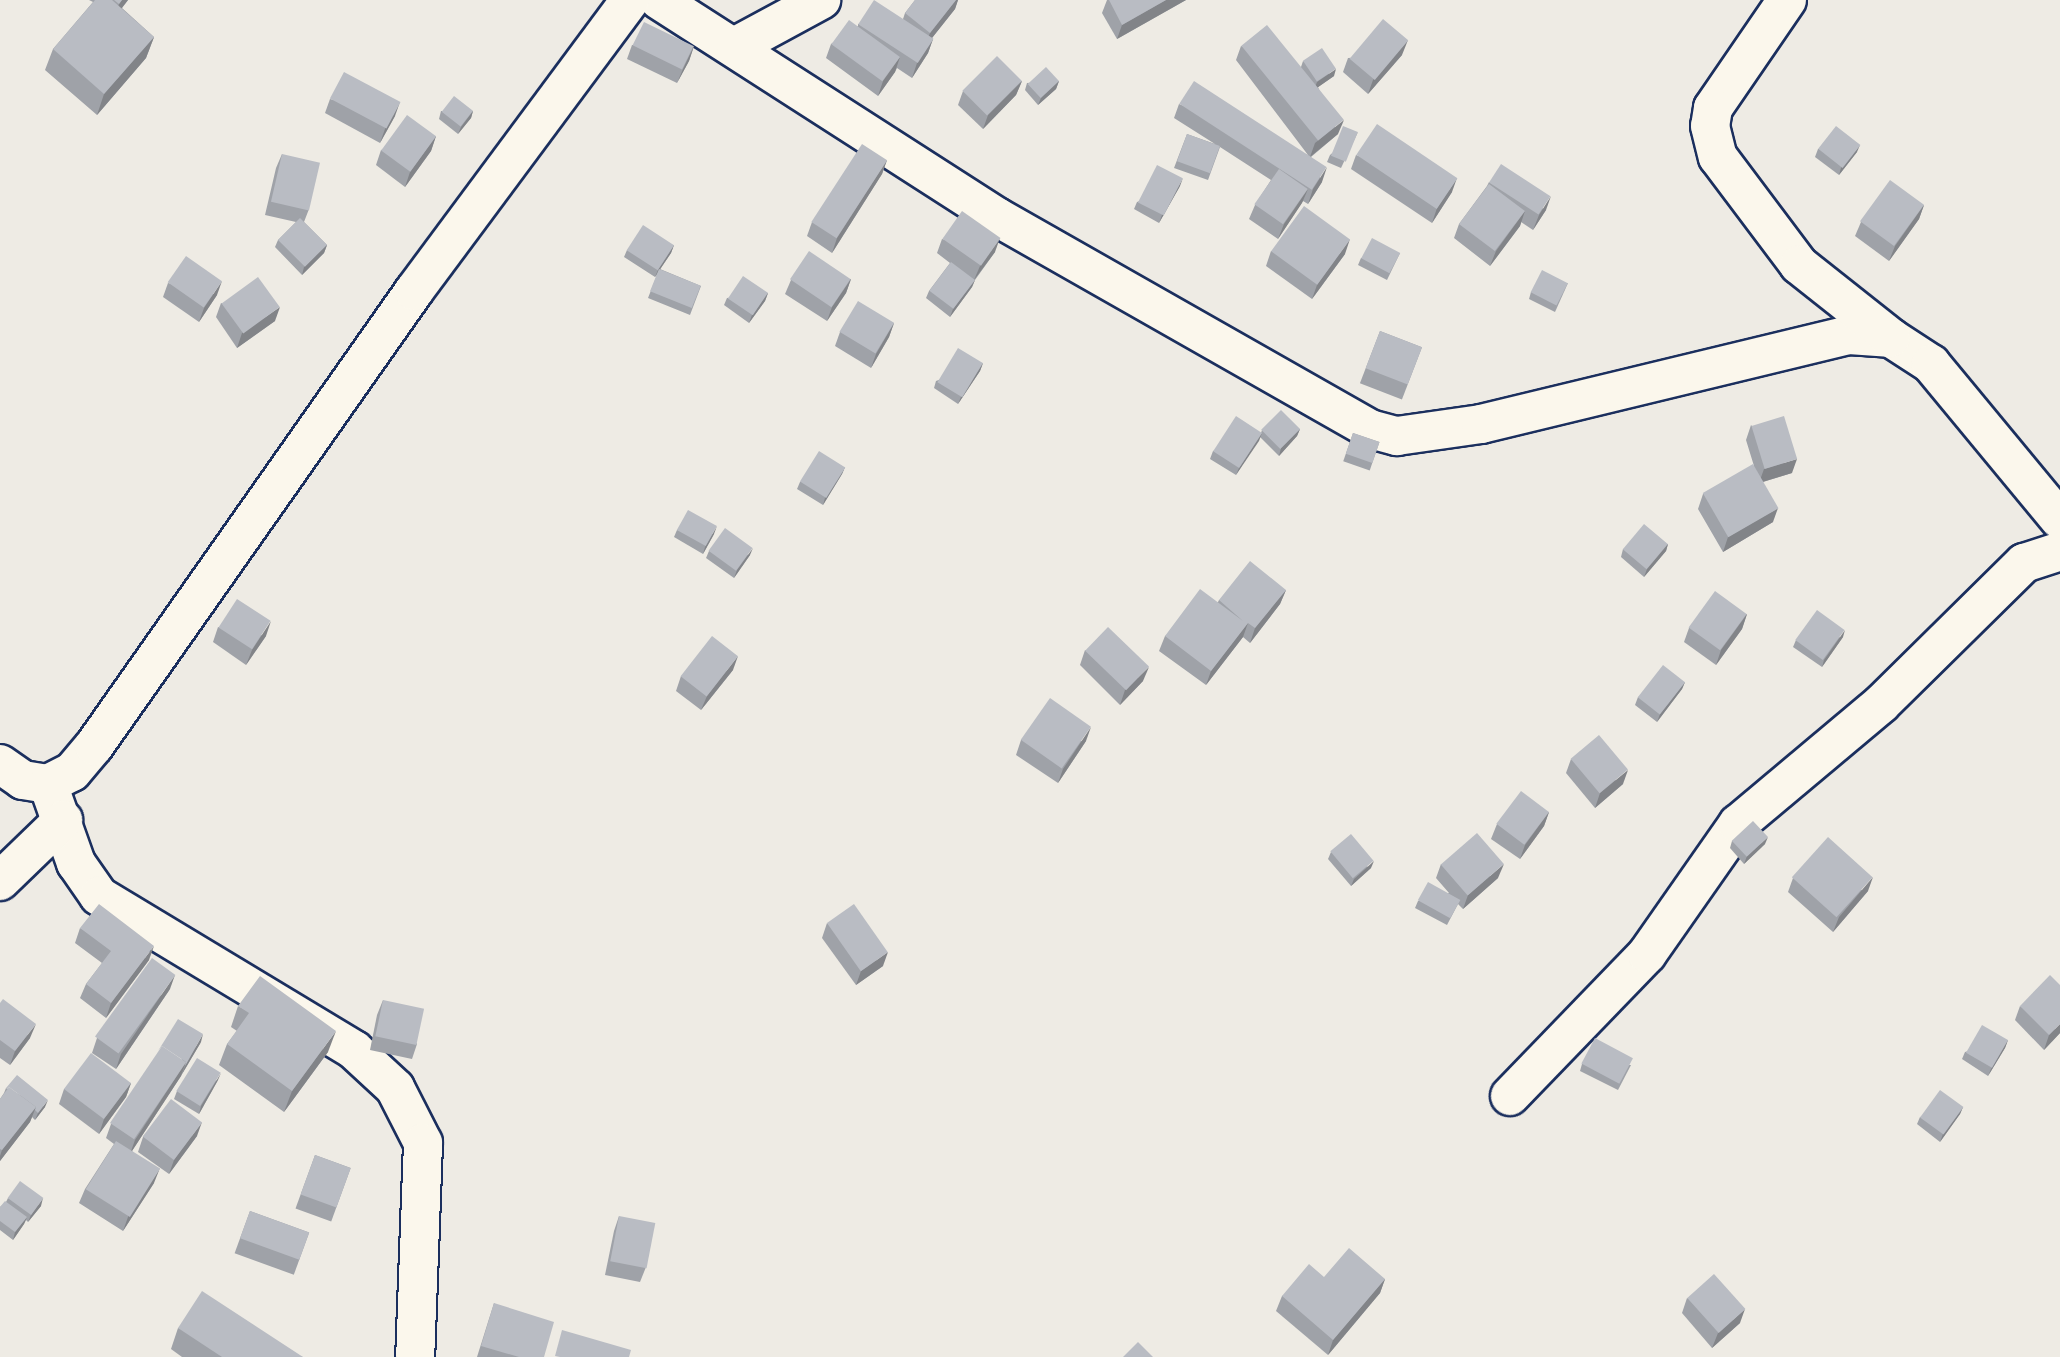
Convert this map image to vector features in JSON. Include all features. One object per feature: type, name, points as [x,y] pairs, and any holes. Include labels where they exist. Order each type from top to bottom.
[{"type":"street","points":[[0,764],[23,779],[48,784],[72,772],[94,747],[422,281],[630,0]]},
{"type":"street","points":[[659,0],[736,46],[997,217],[1259,369],[1370,429],[1397,436],[1481,424],[1849,335],[1891,338]]},
{"type":"street","points":[[736,46],[821,0]]},
{"type":"street","points":[[1787,0],[1713,108],[1710,127],[1718,157],[1799,265],[1891,338],[1931,364],[2060,520]]},
{"type":"street","points":[[1510,1096],[1647,954],[1738,824],[1881,704],[2024,563],[2060,551]]},
{"type":"street","points":[[48,784],[63,820],[76,863],[99,897],[354,1050],[395,1088],[423,1143],[415,1357]]},
{"type":"street","points":[[0,881],[63,820]]},
{"type":"building","points":[[95,0],[112,0],[154,37],[104,94],[53,49]]},
{"type":"building","points":[[874,0],[934,39],[918,63],[858,24]]},
{"type":"building","points":[[915,0],[956,0],[930,33],[905,13]]},
{"type":"building","points":[[1109,0],[1166,0],[1122,25]]},
{"type":"building","points":[[1383,19],[1408,40],[1375,80],[1350,59]]},
{"type":"building","points":[[849,20],[900,57],[882,81],[831,44]]},
{"type":"building","points":[[644,22],[693,46],[682,69],[633,45]]},
{"type":"building","points":[[1267,25],[1344,120],[1318,141],[1241,46]]},
{"type":"building","points":[[1322,48],[1336,69],[1317,82],[1303,61]]},
{"type":"building","points":[[997,56],[1022,81],[987,115],[962,91]]},
{"type":"building","points":[[1046,67],[1059,81],[1041,98],[1028,84]]},
{"type":"building","points":[[344,72],[401,102],[386,129],[330,98]]},
{"type":"building","points":[[1194,81],[1327,167],[1312,190],[1179,104]]},
{"type":"building","points":[[454,96],[473,111],[461,127],[442,112]]},
{"type":"building","points":[[407,115],[436,136],[410,172],[381,151]]},
{"type":"building","points":[[1377,124],[1457,178],[1437,209],[1356,155]]},
{"type":"building","points":[[1343,126],[1358,132],[1346,162],[1331,156]]},
{"type":"building","points":[[1836,126],[1860,145],[1843,168],[1818,149]]},
{"type":"building","points":[[1187,134],[1220,146],[1210,173],[1177,161]]},
{"type":"building","points":[[862,144],[887,160],[837,238],[811,222]]},
{"type":"building","points":[[282,154],[320,163],[309,211],[271,202]]},
{"type":"building","points":[[1501,164],[1550,196],[1538,215],[1489,182]]},
{"type":"building","points":[[1157,165],[1183,178],[1164,216],[1138,202]]},
{"type":"building","points":[[1279,169],[1308,189],[1283,224],[1254,204]]},
{"type":"building","points":[[1890,180],[1924,205],[1894,246],[1860,221]]},
{"type":"building","points":[[1489,184],[1525,211],[1495,251],[1459,224]]},
{"type":"building","points":[[1304,206],[1350,240],[1317,285],[1271,251]]},
{"type":"building","points":[[962,211],[1001,238],[981,266],[942,239]]},
{"type":"building","points":[[300,218],[327,245],[305,267],[278,240]]},
{"type":"building","points":[[643,225],[674,245],[658,270],[627,250]]},
{"type":"building","points":[[1372,238],[1400,253],[1389,273],[1361,258]]},
{"type":"building","points":[[809,251],[850,279],[831,307],[790,279]]},
{"type":"building","points":[[186,256],[222,281],[204,307],[168,282]]},
{"type":"building","points":[[951,262],[975,280],[953,309],[929,291]]},
{"type":"building","points":[[659,269],[701,286],[692,308],[650,291]]},
{"type":"building","points":[[1542,270],[1568,283],[1556,305],[1531,292]]},
{"type":"building","points":[[743,276],[768,293],[753,315],[728,298]]},
{"type":"building","points":[[258,277],[280,307],[243,333],[222,303]]},
{"type":"building","points":[[858,301],[894,323],[875,353],[839,332]]},
{"type":"building","points":[[1380,331],[1422,347],[1408,384],[1366,368]]},
{"type":"building","points":[[958,348],[983,363],[962,397],[937,382]]},
{"type":"building","points":[[1281,410],[1300,429],[1280,449],[1261,430]]},
{"type":"building","points":[[1236,416],[1262,433],[1239,468],[1213,451]]},
{"type":"building","points":[[1784,416],[1797,459],[1765,469],[1751,426]]},
{"type":"building","points":[[1353,433],[1379,442],[1372,463],[1346,454]]},
{"type":"building","points":[[819,451],[845,467],[826,498],[800,482]]},
{"type":"building","points":[[1753,464],[1778,508],[1728,537],[1703,493]]},
{"type":"building","points":[[688,510],[717,526],[706,546],[677,530]]},
{"type":"building","points":[[1644,524],[1668,544],[1647,569],[1623,549]]},
{"type":"building","points":[[725,528],[753,548],[736,571],[709,551]]},
{"type":"building","points":[[1250,561],[1286,590],[1255,628],[1248,623],[1211,671],[1165,636],[1200,589],[1243,621],[1219,600]]},
{"type":"building","points":[[1715,591],[1747,614],[1720,650],[1689,627]]},
{"type":"building","points":[[237,599],[271,621],[252,649],[218,628]]},
{"type":"building","points":[[1817,610],[1845,630],[1823,660],[1795,640]]},
{"type":"building","points":[[1108,627],[1149,667],[1126,690],[1085,651]]},
{"type":"building","points":[[712,636],[738,656],[707,697],[681,676]]},
{"type":"building","points":[[1663,665],[1685,682],[1660,715],[1638,697]]},
{"type":"building","points":[[1050,698],[1091,727],[1062,768],[1021,740]]},
{"type":"building","points":[[1599,735],[1628,769],[1600,793],[1571,759]]},
{"type":"building","points":[[1521,791],[1549,812],[1524,845],[1496,824]]},
{"type":"building","points":[[1753,821],[1768,837],[1747,857],[1732,841]]},
{"type":"building","points":[[1477,833],[1504,864],[1468,895],[1441,864]]},
{"type":"building","points":[[1351,834],[1373,861],[1353,878],[1330,851]]},
{"type":"building","points":[[1828,837],[1873,877],[1836,917],[1792,877]]},
{"type":"building","points":[[1428,882],[1460,900],[1450,918],[1418,900]]},
{"type":"building","points":[[99,904],[154,946],[111,1003],[86,984],[111,951],[80,928]]},
{"type":"building","points":[[854,904],[888,952],[861,971],[827,923]]},
{"type":"building","points":[[152,958],[175,975],[118,1054],[95,1036]]},
{"type":"building","points":[[2050,975],[2060,985],[2060,1024],[2049,1035],[2020,1006]]},
{"type":"building","points":[[260,976],[336,1031],[292,1091],[227,1044],[249,1013],[238,1006]]},
{"type":"building","points":[[3,999],[36,1024],[15,1051],[0,1040],[0,1003]]},
{"type":"building","points":[[383,1000],[424,1009],[416,1045],[375,1036]]},
{"type":"building","points":[[178,1019],[203,1034],[185,1066],[186,1062],[162,1046],[158,1051]]},
{"type":"building","points":[[1982,1025],[2008,1040],[1992,1068],[1966,1053]]},
{"type":"building","points":[[1595,1038],[1633,1058],[1619,1084],[1581,1064]]},
{"type":"building","points":[[162,1046],[186,1062],[134,1139],[110,1123]]},
{"type":"building","points":[[91,1053],[131,1083],[104,1119],[64,1089]]},
{"type":"building","points":[[197,1058],[221,1073],[200,1106],[176,1091]]},
{"type":"building","points":[[17,1075],[48,1100],[38,1113],[36,1107],[9,1087],[6,1088]]},
{"type":"building","points":[[9,1087],[36,1107],[2,1150],[0,1099]]},
{"type":"building","points":[[1940,1090],[1963,1107],[1943,1135],[1920,1118]]},
{"type":"building","points":[[171,1099],[202,1122],[174,1160],[143,1137]]},
{"type":"building","points":[[116,1141],[160,1169],[130,1217],[86,1189]]},
{"type":"building","points":[[315,1155],[351,1168],[336,1207],[301,1194]]},
{"type":"building","points":[[20,1181],[43,1198],[31,1215],[8,1198]]},
{"type":"building","points":[[5,1201],[27,1217],[15,1232],[0,1221],[0,1207]]},
{"type":"building","points":[[250,1211],[309,1233],[299,1260],[240,1238]]},
{"type":"building","points":[[619,1216],[655,1223],[647,1268],[610,1261]]},
{"type":"building","points":[[1349,1248],[1385,1279],[1333,1340],[1282,1296],[1309,1264],[1324,1277]]},
{"type":"building","points":[[1714,1274],[1745,1309],[1719,1333],[1687,1298]]},
{"type":"building","points":[[202,1291],[303,1357],[222,1357],[178,1328]]},
{"type":"building","points":[[494,1303],[554,1322],[544,1357],[519,1357],[481,1346]]},
{"type":"building","points":[[562,1330],[631,1350],[629,1357],[555,1356]]},
{"type":"building","points":[[1138,1342],[1153,1357],[1123,1357]]}]
